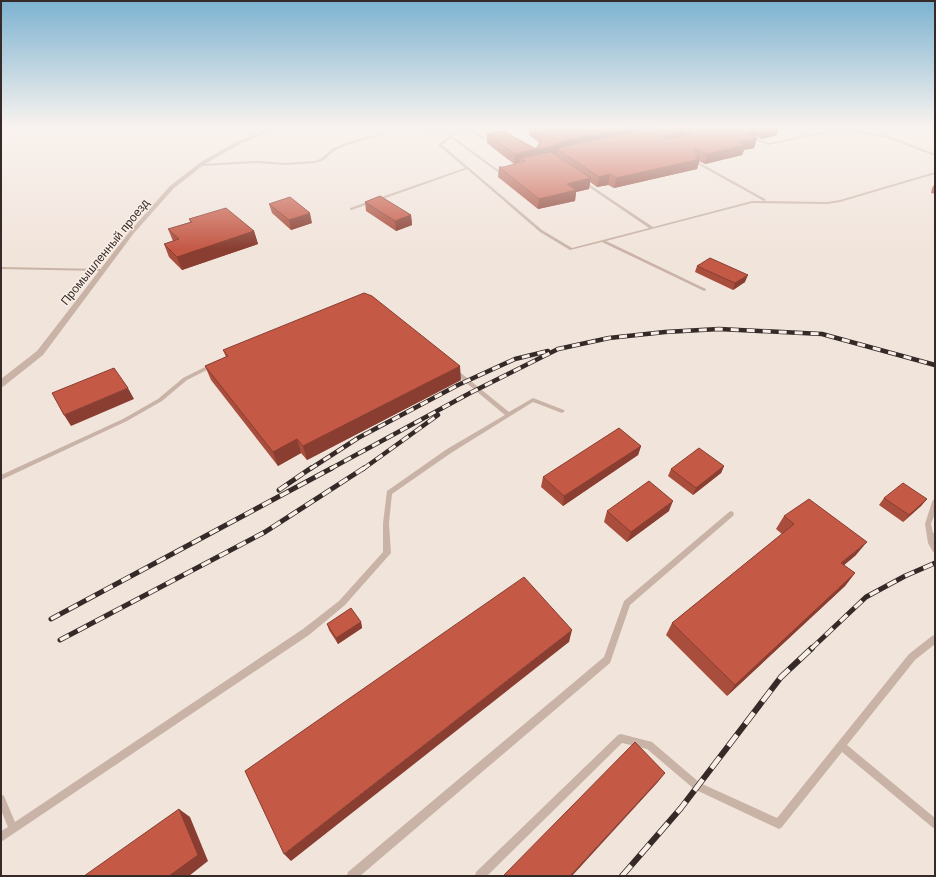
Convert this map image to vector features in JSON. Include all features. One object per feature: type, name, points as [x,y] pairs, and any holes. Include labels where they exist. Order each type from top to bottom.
[{"type":"street","name":"Промышленный проезд","points":[[1,384],[40,353],[101,270],[132,232],[172,187],[198,167]]},
{"type":"lane","points":[[493,167],[503,175]]},
{"type":"lane","points":[[705,167],[766,201]]},
{"type":"lane","points":[[351,210],[467,168],[541,231],[571,250],[752,202],[840,201],[935,173]]},
{"type":"lane","points":[[497,170],[504,168]]},
{"type":"lane","points":[[582,181],[652,228]]},
{"type":"lane","points":[[380,199],[386,202]]},
{"type":"lane","points":[[603,241],[704,290]]},
{"type":"lane","points":[[1,268],[101,270]]},
{"type":"lane","points":[[1,478],[125,420],[160,400],[185,379],[217,363]]},
{"type":"lane","points":[[447,364],[509,415]]},
{"type":"lane","points":[[1,837],[306,632],[342,603],[387,553],[386,523],[389,493],[449,451],[532,400],[562,411]]},
{"type":"lane","points":[[935,502],[928,524],[931,543],[935,550]]},
{"type":"lane","points":[[352,876],[607,660],[627,603],[731,514]]},
{"type":"lane","points":[[931,543],[935,535]]},
{"type":"lane","points":[[480,876],[621,738],[649,744],[697,786],[779,824],[912,657],[935,639]]},
{"type":"lane","points":[[841,746],[935,824]]},
{"type":"lane","points":[[1,799],[13,828]]},
{"type":"building","points":[[499,167],[574,167],[591,178],[567,184],[576,190],[539,199]]},
{"type":"building","points":[[584,167],[665,167],[616,178],[610,174],[599,177]]},
{"type":"building","points":[[380,196],[411,215],[395,221],[365,202]]},
{"type":"building","points":[[290,197],[310,213],[289,220],[269,204]]},
{"type":"building","points":[[226,208],[254,231],[177,257],[164,244],[179,239],[168,229],[192,222],[189,219]]},
{"type":"building","points":[[710,258],[748,275],[735,283],[697,266]]},
{"type":"building","points":[[364,293],[372,296],[460,366],[303,446],[297,439],[273,452],[205,366],[228,356],[223,350]]},
{"type":"building","points":[[114,368],[128,388],[64,415],[52,393]]},
{"type":"building","points":[[619,428],[641,446],[564,496],[543,477]]},
{"type":"building","points":[[699,448],[724,466],[696,488],[671,469]]},
{"type":"building","points":[[649,481],[673,501],[631,532],[607,511]]},
{"type":"building","points":[[903,483],[927,499],[909,515],[884,498]]},
{"type":"building","points":[[809,499],[867,542],[841,563],[855,573],[735,685],[672,623],[794,524],[784,516]]},
{"type":"building","points":[[524,577],[572,630],[284,854],[245,771]]},
{"type":"building","points":[[351,608],[361,622],[336,638],[327,624]]},
{"type":"building","points":[[635,742],[665,773],[570,876],[503,876]]},
{"type":"building","points":[[179,809],[198,855],[169,876],[84,876]]},
{"type":"railway","points":[[330,469],[470,393],[558,349],[609,338],[665,332],[719,329],[822,334],[935,365]]},
{"type":"railway","points":[[310,469],[358,438],[458,385],[515,359],[548,351]]},
{"type":"railway","points":[[363,469],[438,415]]},
{"type":"railway","points":[[279,490],[311,468]]},
{"type":"railway","points":[[51,619],[332,468]]},
{"type":"railway","points":[[60,640],[265,532],[364,468]]},
{"type":"railway","points":[[811,649],[866,597],[905,576],[935,563]]},
{"type":"railway","points":[[622,876],[681,808],[781,677],[812,648]]}]
